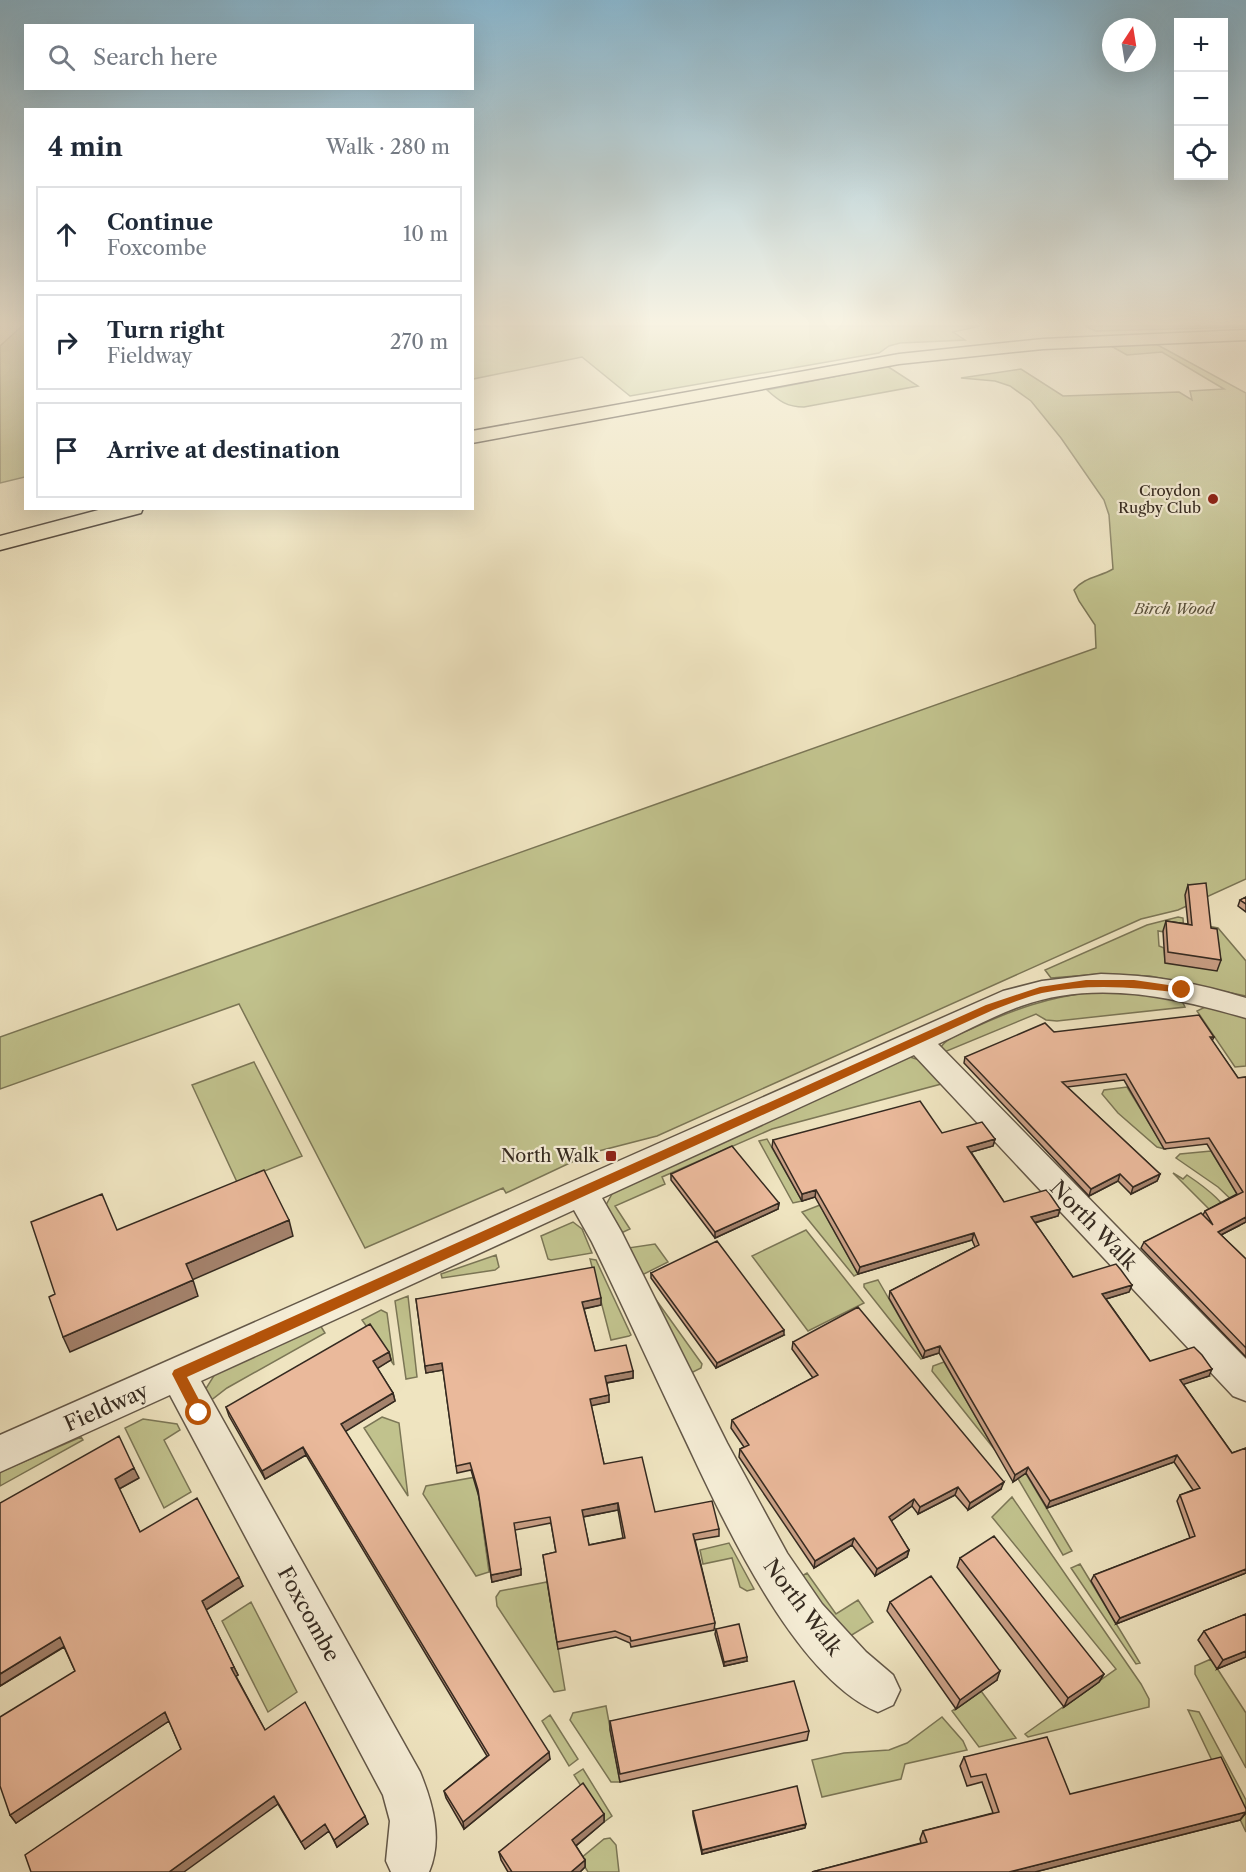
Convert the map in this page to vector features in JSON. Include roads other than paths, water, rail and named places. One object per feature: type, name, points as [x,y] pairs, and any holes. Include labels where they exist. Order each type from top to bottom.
[{"type":"main road","points":[[474,437],[598,413]]},
{"type":"main road","points":[[0,543],[125,510]]},
{"type":"street","name":"Fieldway","points":[[0,1454],[1013,998],[1040,990],[1086,983],[1158,986],[1207,996],[1246,1008]]},
{"type":"street","name":"North Walk","points":[[917,1040],[1246,1384]]},
{"type":"street","name":"North Walk","points":[[580,1192],[611,1247],[678,1386],[770,1567],[824,1641],[849,1666],[878,1689]]},
{"type":"street","name":"Foxcombe","points":[[178,1374],[404,1788],[413,1821],[410,1861]]},
{"type":"place","name":"Croydon Rugby Club","points":[[1213,499]]},
{"type":"place","name":"North Walk","points":[[611,1156]]},
{"type":"park label","name":"Birch Wood","points":[[1174,608]]}]
